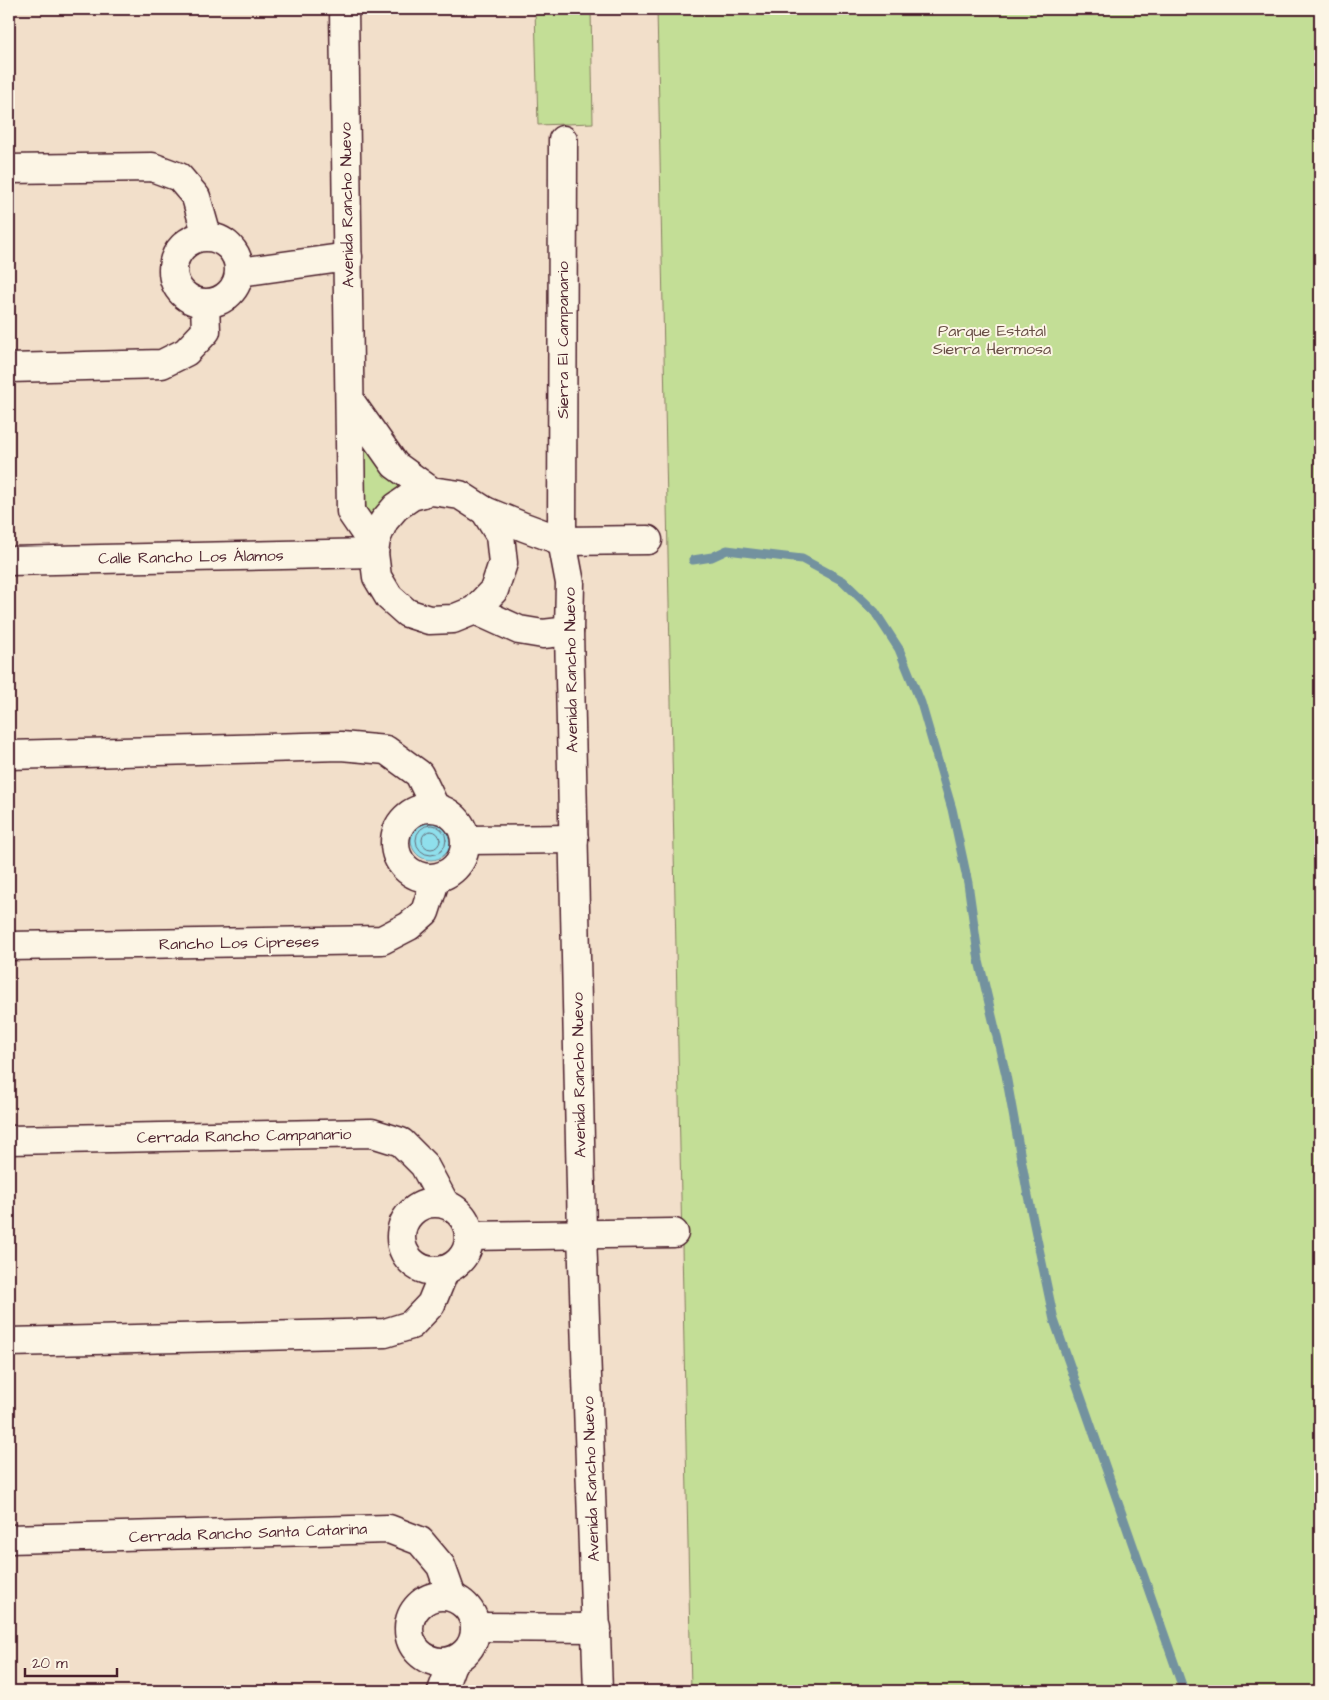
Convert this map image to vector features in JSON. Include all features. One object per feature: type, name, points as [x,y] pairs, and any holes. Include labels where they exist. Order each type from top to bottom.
[{"type":"street","name":"Avenida Rancho Nuevo","points":[[344,9],[351,512],[375,546]]},
{"type":"street","name":"Sierra El Campanario","points":[[562,541],[563,140]]},
{"type":"street","points":[[9,169],[152,167],[179,177],[196,197],[207,236]]},
{"type":"street","points":[[207,236],[224,241],[236,254],[240,272],[235,288],[222,301],[205,304],[191,301],[179,291],[173,277],[173,262],[180,248],[192,239],[207,236]]},
{"type":"street","points":[[240,272],[348,257]]},
{"type":"street","points":[[9,368],[162,364],[186,352],[206,332],[205,304]]},
{"type":"street","points":[[350,401],[395,465],[431,491]]},
{"type":"street","points":[[485,511],[500,535],[503,563],[494,590],[475,610],[453,619],[429,620],[407,612],[389,597],[377,576],[375,546],[384,521],[396,506],[412,496],[431,491],[460,495],[485,511],[562,541],[648,540]]},
{"type":"street","name":"Avenida Rancho Nuevo","points":[[562,541],[570,583],[568,632],[582,1234],[598,1691]]},
{"type":"street","name":"Calle Rancho Los Álamos","points":[[9,561],[375,546]]},
{"type":"street","points":[[475,610],[519,630],[544,634],[568,632]]},
{"type":"street","points":[[9,755],[341,746],[386,750],[419,774],[435,807]]},
{"type":"street","points":[[435,807],[450,813],[462,825],[466,840],[463,858],[452,871],[436,878],[421,877],[408,870],[398,858],[395,843],[397,828],[407,815],[420,808],[435,807]]},
{"type":"street","points":[[466,840],[574,839]]},
{"type":"street","name":"Rancho Los Cipreses","points":[[9,946],[382,940],[409,926],[425,912],[436,878]]},
{"type":"street","name":"Cerrada Rancho Campanario","points":[[9,1140],[372,1133],[401,1142],[424,1165],[446,1204]]},
{"type":"street","points":[[430,1203],[446,1204],[457,1211],[466,1222],[469,1236],[466,1250],[458,1262],[445,1270],[429,1271],[415,1264],[404,1252],[400,1236],[405,1221],[415,1209],[430,1203]]},
{"type":"street","points":[[469,1236],[674,1233]]},
{"type":"street","points":[[9,1342],[385,1333],[411,1325],[432,1304],[445,1270]]},
{"type":"street","name":"Cerrada Rancho Santa Catarina","points":[[9,1539],[388,1529],[420,1541],[441,1566],[452,1597]]},
{"type":"street","points":[[442,1691],[453,1661],[470,1648],[476,1627],[469,1608],[452,1597],[435,1596],[419,1604],[410,1620],[410,1638],[419,1654],[436,1662],[453,1661]]},
{"type":"street","points":[[476,1627],[596,1628]]},
{"type":"green space","points":[[535,9],[591,9],[593,123],[538,125]]},
{"type":"green space","name":"Parque Estatal Sierra Hermosa","points":[[657,9],[1320,9],[1320,1691],[691,1691]]},
{"type":"green space","points":[[359,425],[387,475],[403,488],[368,531]]},
{"type":"water","points":[[427,820],[435,820],[442,823],[448,829],[451,840],[448,851],[442,857],[435,860],[427,860],[420,857],[414,851],[411,844],[411,836],[414,829],[420,823]]},
{"type":"waterway","points":[[693,560],[712,557],[727,550],[802,559],[843,581],[875,612],[899,649],[921,703],[952,809],[968,883],[979,961],[1006,1075],[1027,1191],[1054,1320],[1184,1691]]}]
